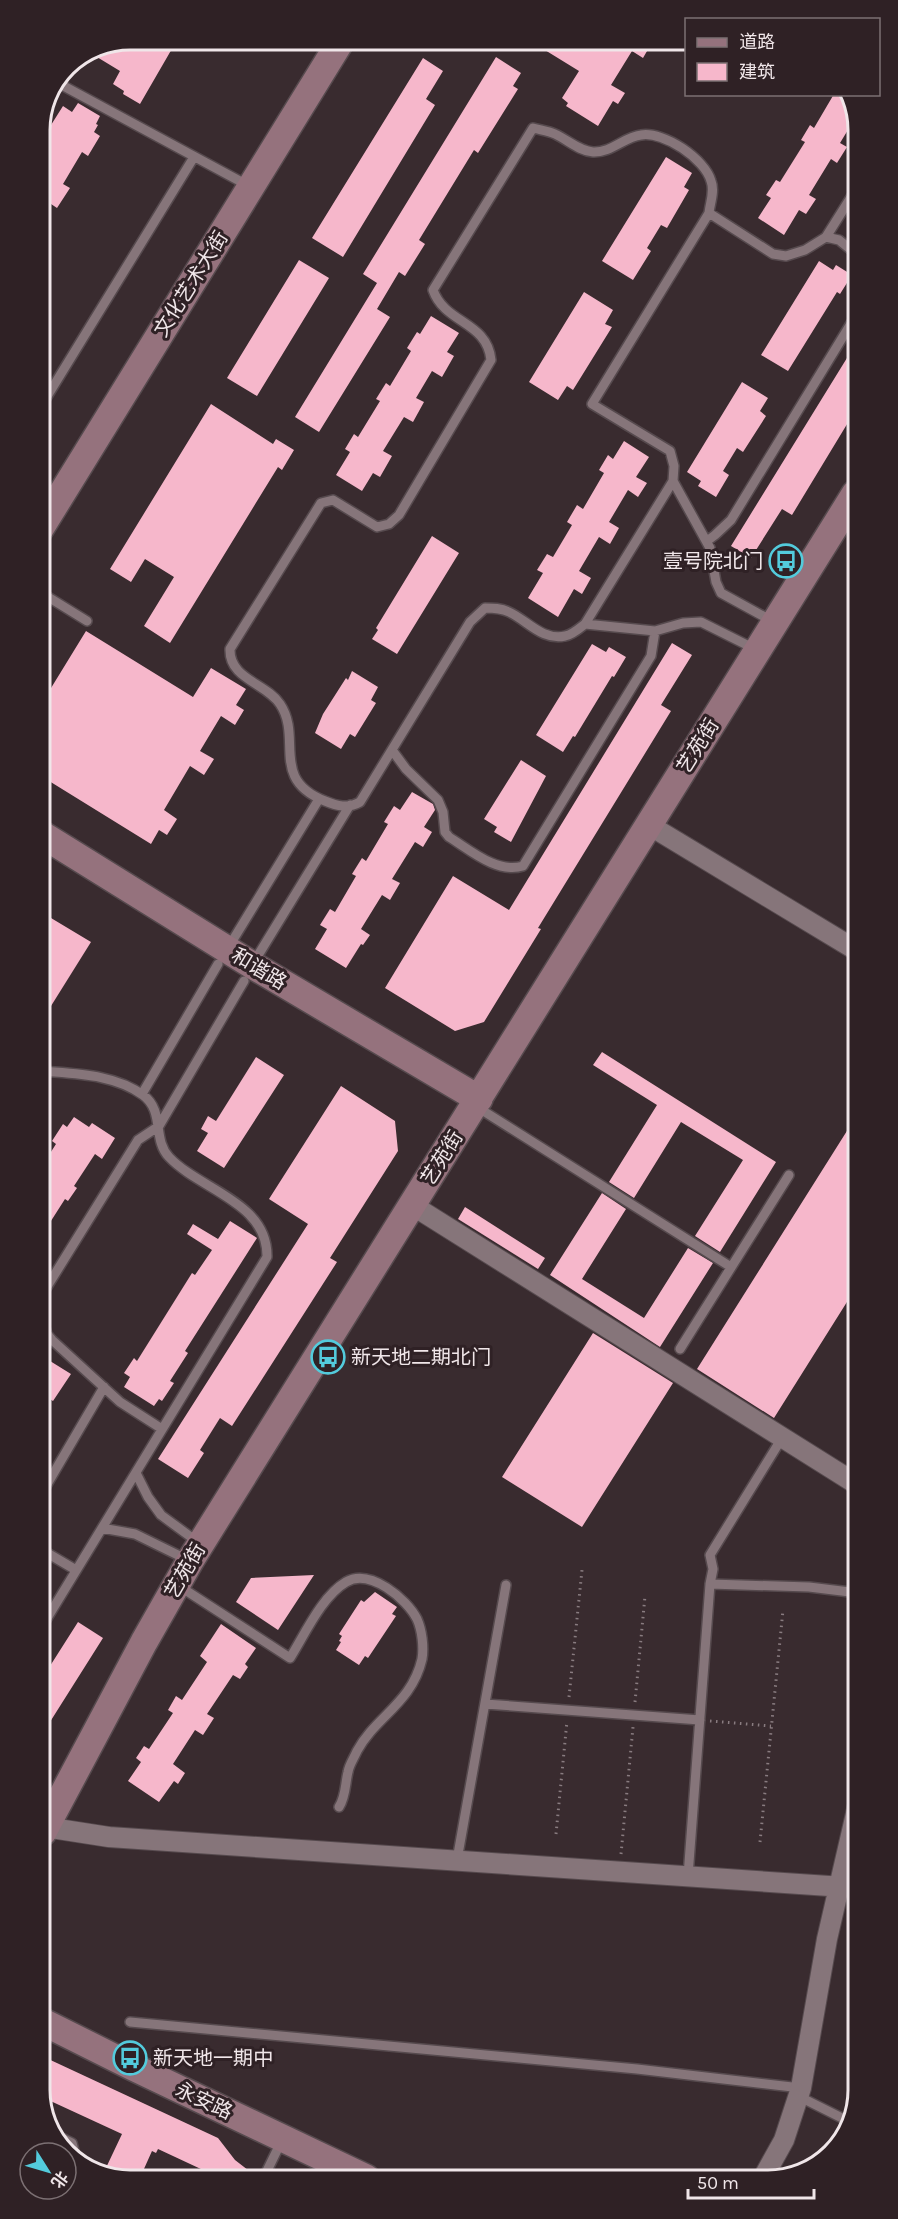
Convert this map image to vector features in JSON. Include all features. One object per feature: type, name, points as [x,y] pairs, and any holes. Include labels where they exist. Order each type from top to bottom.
[{"type":"street","name":"文化艺术大街","points":[[50,513],[335,50]]},
{"type":"street","name":"艺苑街","points":[[50,1818],[195,1552],[848,505]]},
{"type":"street","points":[[649,825],[848,945]]},
{"type":"street","name":"和谐路","points":[[50,840],[248,973],[474,1106]]},
{"type":"street","name":"和谐路","points":[[50,860],[223,957]]},
{"type":"street","points":[[412,1205],[848,1479]]},
{"type":"street","points":[[50,1830],[109,1837],[848,1888]]},
{"type":"street","points":[[767,2170],[784,2140],[800,2092],[826,1939],[848,1890]]},
{"type":"street","name":"永安路","points":[[50,2025],[348,2169]]},
{"type":"lane","points":[[63,86],[251,187]]},
{"type":"lane","points":[[533,128],[553,133],[590,152],[609,149],[632,137],[645,134],[674,144],[691,154],[711,180],[713,190],[709,213],[592,404],[670,451],[674,466],[673,481],[585,624],[567,636],[554,637],[541,633],[509,612],[496,608],[485,608],[470,622],[360,802],[344,807],[308,793],[292,772],[286,713],[271,692],[240,673],[232,662],[230,649],[321,502],[333,500],[377,527],[389,524],[403,510],[491,360],[490,347],[483,336],[444,308],[433,290],[533,128]]},
{"type":"lane","points":[[50,392],[194,157]]},
{"type":"lane","points":[[709,213],[779,256],[805,250],[826,237],[848,202]]},
{"type":"lane","points":[[826,237],[839,240],[848,247]]},
{"type":"lane","points":[[707,541],[731,520],[848,328]]},
{"type":"lane","points":[[673,481],[707,541],[716,582],[721,593],[775,623]]},
{"type":"lane","points":[[50,598],[87,621]]},
{"type":"lane","points":[[585,624],[655,632],[683,623],[701,622],[758,651]]},
{"type":"lane","points":[[392,750],[406,769],[438,800],[443,812],[445,832],[449,837],[494,864],[506,868],[523,866],[651,656],[655,632]]},
{"type":"lane","points":[[142,1094],[319,799]]},
{"type":"lane","points":[[50,1282],[138,1140],[159,1126],[248,973],[350,806]]},
{"type":"lane","points":[[50,1072],[105,1077],[142,1094],[154,1105],[162,1146],[167,1155],[182,1168],[245,1209],[256,1222],[267,1243],[267,1257],[50,1613]]},
{"type":"lane","points":[[474,1106],[731,1267]]},
{"type":"lane","points":[[680,1349],[789,1175]]},
{"type":"lane","points":[[50,1338],[120,1402],[162,1429]]},
{"type":"lane","points":[[50,1479],[104,1387]]},
{"type":"lane","points":[[688,1876],[713,1569],[710,1555],[782,1438]]},
{"type":"lane","points":[[136,1473],[148,1497],[161,1515],[195,1552]]},
{"type":"lane","points":[[102,1528],[119,1530],[195,1552]]},
{"type":"lane","points":[[50,1555],[76,1570]]},
{"type":"lane","points":[[176,1585],[290,1658],[325,1602],[335,1590],[355,1578],[363,1578],[385,1586],[413,1613],[420,1627],[422,1659],[405,1695],[359,1748],[348,1769],[344,1800],[339,1807]]},
{"type":"lane","points":[[711,1584],[808,1587],[848,1592]]},
{"type":"lane","points":[[458,1860],[506,1585]]},
{"type":"lane","points":[[485,1704],[700,1720]]},
{"type":"lane","points":[[130,2022],[625,2068],[800,2092],[843,2118]]},
{"type":"lane","points":[[268,2169],[283,2139]]},
{"type":"path","points":[[618,1871],[645,1596]]},
{"type":"path","points":[[760,1842],[783,1610]]},
{"type":"path","points":[[700,1720],[771,1726]]},
{"type":"building","points":[[171,50],[140,104],[123,94],[124,91],[113,84],[120,71],[97,57],[114,51]]},
{"type":"building","points":[[545,50],[648,50],[643,58],[632,51],[611,85],[625,93],[618,104],[613,101],[598,126],[566,106],[568,103],[562,98],[579,71]]},
{"type":"building","points":[[496,57],[521,73],[513,86],[518,89],[478,153],[474,150],[419,240],[425,244],[405,276],[399,272],[377,309],[390,317],[319,432],[295,417],[377,283],[363,274]]},
{"type":"building","points":[[423,58],[443,71],[426,99],[435,105],[343,257],[312,238]]},
{"type":"building","points":[[833,96],[841,96],[847,114],[848,130],[840,143],[847,147],[837,163],[831,159],[809,195],[816,199],[806,214],[799,210],[784,235],[758,218],[771,198],[766,195],[776,180],[780,182],[805,142],[801,140],[810,125],[814,128]]},
{"type":"building","points":[[78,103],[100,116],[94,132],[100,136],[88,156],[82,152],[63,184],[70,188],[57,208],[51,204],[50,206],[50,127],[63,106],[72,112]]},
{"type":"building","points":[[666,157],[692,173],[684,187],[689,190],[667,228],[661,225],[647,248],[651,251],[633,280],[602,261]]},
{"type":"building","points":[[299,260],[329,278],[257,396],[227,378]]},
{"type":"building","points":[[819,261],[833,270],[836,265],[848,272],[848,281],[840,294],[837,292],[788,371],[761,355]]},
{"type":"building","points":[[584,292],[613,310],[605,324],[612,327],[573,390],[567,386],[558,400],[529,382]]},
{"type":"building","points":[[431,316],[459,333],[447,352],[454,356],[442,377],[432,371],[416,398],[424,402],[413,422],[404,417],[383,451],[392,456],[380,477],[373,473],[362,491],[336,475],[350,452],[345,449],[354,434],[358,437],[380,401],[376,399],[386,383],[390,386],[411,351],[407,348],[417,332],[420,334]]},
{"type":"building","points":[[848,356],[848,423],[792,515],[782,509],[751,558],[731,546]]},
{"type":"building","points":[[742,382],[768,398],[760,411],[766,416],[743,452],[737,448],[723,471],[729,475],[716,497],[698,486],[701,481],[687,472]]},
{"type":"building","points":[[211,404],[273,444],[276,439],[294,450],[282,470],[278,467],[170,643],[144,626],[174,577],[145,559],[131,582],[110,569]]},
{"type":"building","points":[[624,441],[649,457],[636,477],[647,483],[638,497],[628,490],[609,522],[619,528],[610,544],[599,537],[579,571],[591,578],[582,594],[574,589],[558,617],[528,598],[543,573],[537,570],[547,554],[553,557],[572,525],[567,522],[577,505],[583,509],[604,473],[599,470],[608,455],[613,459]]},
{"type":"building","points":[[432,536],[459,553],[397,654],[372,639],[378,630],[376,628]]},
{"type":"building","points":[[86,631],[193,697],[211,668],[246,689],[236,705],[244,710],[235,725],[221,716],[200,751],[214,759],[204,775],[190,766],[164,810],[177,819],[167,835],[159,830],[151,844],[50,782],[50,690]]},
{"type":"building","points":[[672,643],[692,655],[661,705],[671,711],[538,928],[541,929],[484,1022],[455,1031],[385,988],[453,876],[509,910]]},
{"type":"building","points":[[592,644],[606,652],[609,647],[626,657],[563,752],[536,735]]},
{"type":"building","points":[[352,671],[378,687],[371,700],[376,703],[355,737],[350,734],[341,749],[315,733],[323,714]]},
{"type":"building","points":[[521,760],[546,776],[511,842],[494,832],[497,827],[484,819]]},
{"type":"building","points":[[412,792],[433,804],[435,810],[424,827],[432,832],[423,847],[415,842],[392,879],[400,883],[390,900],[382,895],[361,929],[370,935],[363,945],[361,944],[346,968],[315,949],[327,929],[320,925],[330,909],[335,912],[356,876],[352,874],[362,858],[366,861],[388,824],[384,822],[394,806],[400,810]]},
{"type":"building","points":[[50,917],[91,942],[50,1008]]},
{"type":"building","points":[[602,1052],[776,1162],[720,1252],[695,1236],[743,1160],[681,1122],[634,1198],[609,1182],[657,1105],[593,1065]]},
{"type":"building","points":[[256,1057],[284,1075],[224,1168],[197,1151],[208,1133],[201,1129],[208,1116],[216,1121]]},
{"type":"building","points":[[341,1086],[395,1121],[398,1151],[330,1258],[337,1262],[232,1426],[220,1418],[200,1450],[204,1453],[188,1478],[158,1459],[308,1224],[269,1199]]},
{"type":"building","points":[[74,1117],[89,1127],[92,1123],[115,1138],[102,1159],[95,1154],[74,1186],[77,1188],[68,1201],[65,1199],[50,1222],[50,1153],[56,1144],[52,1141],[63,1124],[67,1127]]},
{"type":"building","points":[[848,1129],[848,1300],[774,1418],[697,1369]]},
{"type":"building","points":[[602,1193],[626,1209],[582,1279],[644,1318],[688,1248],[713,1263],[660,1347],[550,1275]]},
{"type":"building","points":[[465,1207],[545,1258],[538,1269],[458,1219]]},
{"type":"building","points":[[230,1221],[257,1238],[185,1351],[188,1353],[170,1381],[174,1383],[162,1401],[159,1399],[154,1406],[124,1387],[130,1377],[124,1373],[134,1358],[137,1361],[192,1273],[195,1275],[212,1250],[187,1234],[193,1224],[218,1239]]},
{"type":"building","points":[[593,1333],[673,1383],[582,1527],[502,1477]]},
{"type":"building","points":[[50,1361],[71,1374],[53,1401],[50,1399]]},
{"type":"building","points":[[314,1575],[278,1630],[236,1602],[251,1578]]},
{"type":"building","points":[[375,1592],[397,1607],[392,1614],[396,1616],[368,1658],[365,1656],[359,1665],[336,1650],[341,1642],[339,1641],[342,1636],[339,1634],[361,1600],[364,1602]]},
{"type":"building","points":[[78,1622],[103,1638],[50,1722],[50,1666]]},
{"type":"building","points":[[221,1624],[256,1648],[245,1664],[248,1667],[240,1679],[233,1675],[207,1714],[214,1718],[203,1735],[195,1730],[173,1764],[185,1773],[178,1784],[174,1781],[159,1802],[128,1781],[141,1762],[136,1758],[144,1746],[149,1749],[173,1713],[168,1710],[176,1696],[182,1700],[207,1662],[200,1656]]},
{"type":"building","points":[[50,2060],[218,2138],[235,2160],[247,2169],[201,2169],[158,2149],[156,2153],[152,2151],[144,2169],[107,2166],[122,2134],[50,2101]]},
{"type":"place","name":"壹号院北门","points":[[786,561]]},
{"type":"place","name":"新天地二期北门","points":[[328,1357]]},
{"type":"place","name":"新天地一期中","points":[[130,2058]]}]
